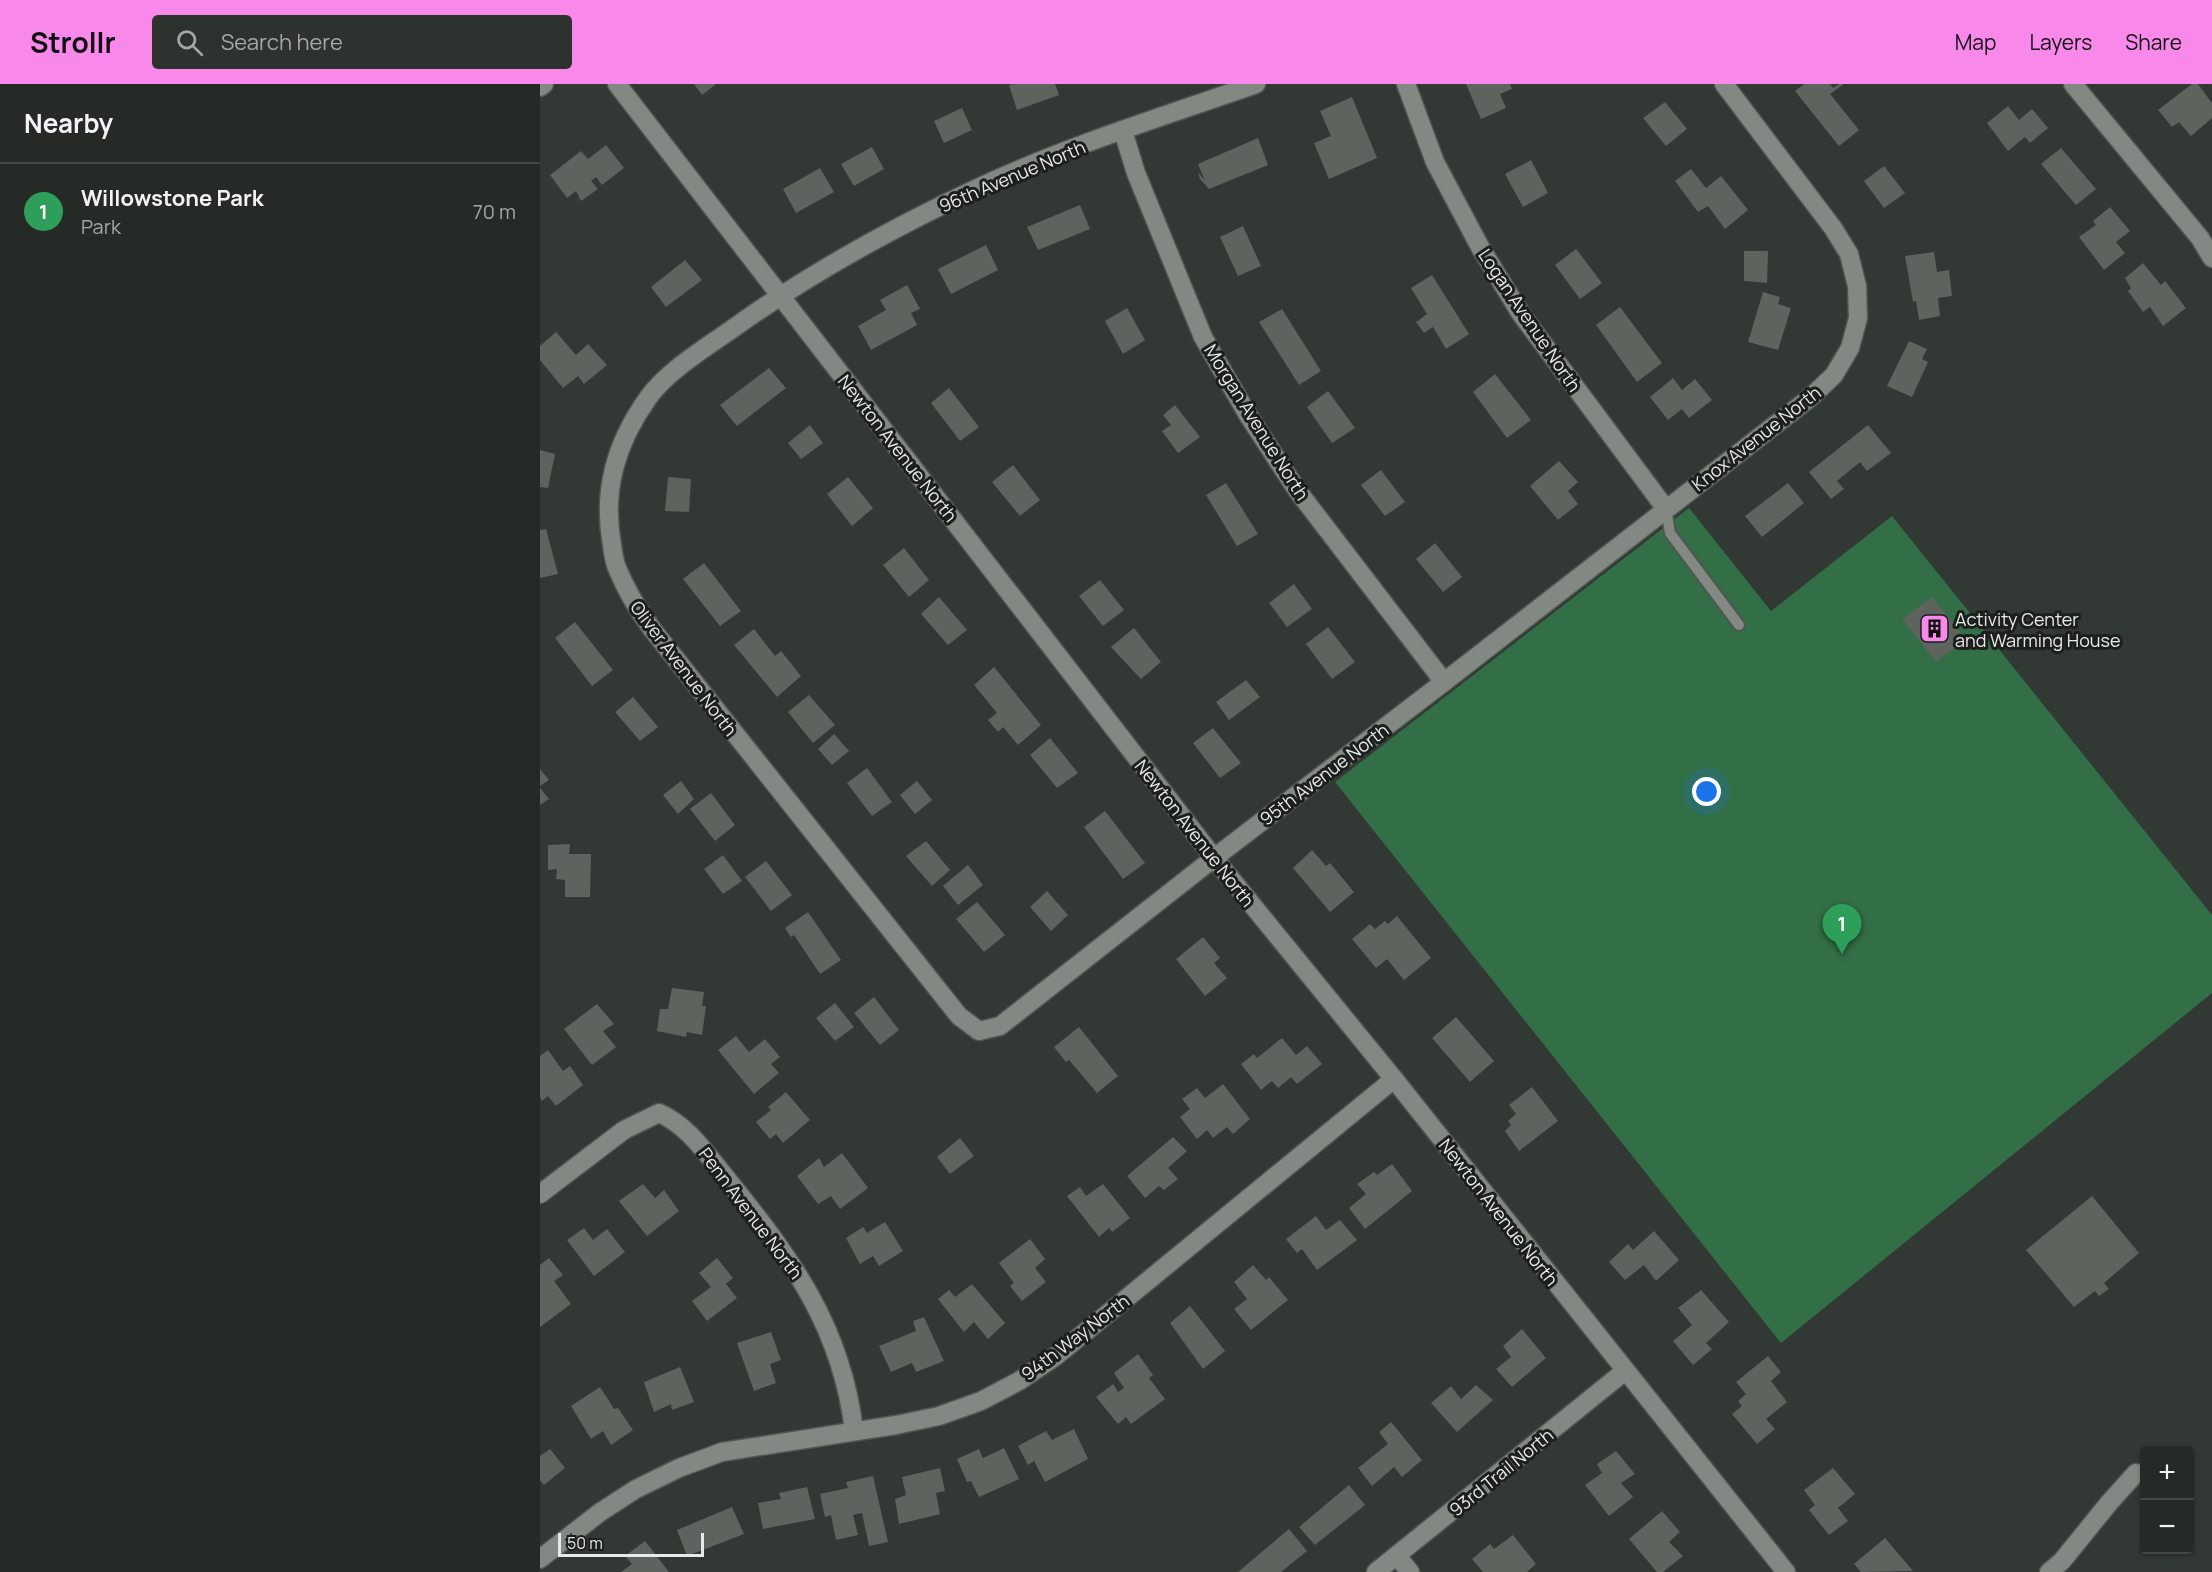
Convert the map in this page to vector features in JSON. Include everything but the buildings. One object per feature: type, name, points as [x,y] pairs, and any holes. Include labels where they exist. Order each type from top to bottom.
[{"type":"street","points":[[540,87],[544,84]]},
{"type":"street","name":"Newton Avenue North","points":[[617,84],[1214,858],[1394,1079],[1786,1572]]},
{"type":"street","name":"96th Avenue North","points":[[780,295],[881,236],[983,186],[1123,131],[1256,84]]},
{"type":"street","name":"Logan Avenue North","points":[[1406,84],[1435,162],[1480,247],[1521,314],[1666,509]]},
{"type":"street","name":"Knox Avenue North","points":[[1666,509],[1811,397],[1834,375],[1850,348],[1858,318],[1857,286],[1849,254],[1833,228],[1724,84]]},
{"type":"street","points":[[2073,84],[2200,238],[2212,258]]},
{"type":"street","name":"Morgan Avenue North","points":[[1123,131],[1136,173],[1203,337],[1297,490],[1444,682]]},
{"type":"street","name":"Oliver Avenue North","points":[[780,295],[680,366],[649,395],[629,426],[616,459],[608,494],[609,530],[616,566],[634,604],[652,629],[959,1016],[979,1031]]},
{"type":"street","name":"95th Avenue North","points":[[979,1031],[1000,1026],[1666,509]]},
{"type":"street","name":"94th Way North","points":[[540,1559],[599,1513],[636,1489],[679,1468],[722,1452],[939,1416],[981,1401],[1019,1381],[1056,1356],[1394,1079]]},
{"type":"street","name":"Penn Avenue North","points":[[540,1194],[624,1130],[659,1113],[682,1126],[770,1232],[798,1272],[820,1314],[838,1358],[851,1405],[855,1431]]},
{"type":"street","name":"93rd Trail North","points":[[1376,1572],[1625,1371]]},
{"type":"street","points":[[2049,1572],[2062,1562],[2136,1473]]},
{"type":"street","points":[[1397,1556],[1410,1572]]},
{"type":"lane","points":[[1666,509],[1670,534],[1738,625]]},
{"type":"green space","points":[[1689,508],[1771,611],[1892,516],[2212,915],[2212,993],[1781,1343],[1335,782]]},
{"type":"place","name":"Activity Center and Warming House","points":[[1934,629]]},
{"type":"place","name":"Willowstone Park","points":[[1842,954]]}]
